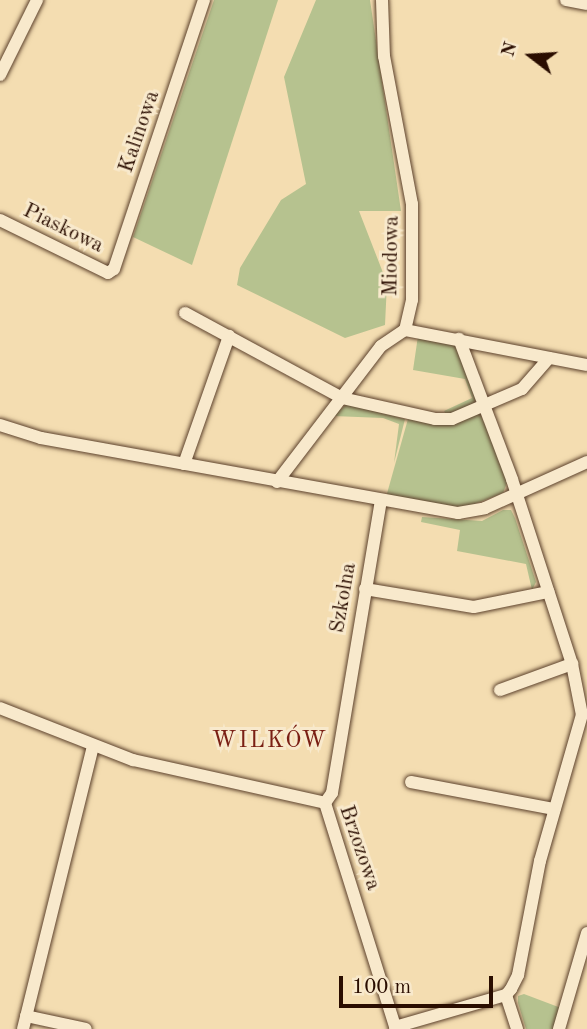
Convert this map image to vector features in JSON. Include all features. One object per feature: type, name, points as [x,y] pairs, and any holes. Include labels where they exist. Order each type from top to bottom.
[{"type":"street","points":[[0,75],[37,0]]},
{"type":"street","name":"Kalinowa","points":[[108,273],[114,269],[204,0]]},
{"type":"street","name":"Miodowa","points":[[382,0],[384,56],[412,204],[412,300],[405,330]]},
{"type":"street","points":[[566,0],[587,4]]},
{"type":"street","name":"Piaskowa","points":[[0,220],[108,273]]},
{"type":"street","points":[[186,313],[342,398],[381,410],[444,420],[522,388],[549,358]]},
{"type":"street","points":[[277,482],[381,346],[405,330],[587,365]]},
{"type":"street","points":[[184,464],[229,336]]},
{"type":"street","points":[[395,1028],[506,995],[518,975],[554,809],[582,715],[572,664],[485,405],[459,339]]},
{"type":"street","points":[[0,425],[41,438],[277,482],[466,513],[587,462]]},
{"type":"street","name":"Szkolna","points":[[325,803],[332,793],[381,500]]},
{"type":"street","points":[[365,589],[474,607],[548,592]]},
{"type":"street","points":[[500,690],[572,664]]},
{"type":"street","name":"Brzozowa","points":[[0,708],[93,747],[150,765],[325,803],[395,1028]]},
{"type":"street","points":[[86,1029],[24,1022],[93,747]]},
{"type":"street","points":[[411,782],[554,809]]},
{"type":"street","points":[[559,1029],[587,933]]},
{"type":"street","points":[[506,995],[517,1029]]},
{"type":"green space","points":[[214,0],[278,0],[192,265],[133,237]]},
{"type":"green space","points":[[316,0],[370,0],[401,211],[359,211],[387,283],[385,325],[345,338],[237,285],[240,268],[281,200],[306,184],[284,77]]},
{"type":"green space","points":[[418,336],[455,343],[476,400],[471,408],[447,416],[444,411],[472,398],[465,379],[413,370]]},
{"type":"green space","points":[[347,404],[405,419],[394,463],[399,424],[383,418],[333,416]]},
{"type":"green space","points":[[480,413],[508,480],[503,493],[462,509],[386,497],[408,419]]},
{"type":"green space","points":[[503,510],[511,510],[515,518],[536,582],[532,590],[526,564],[457,551],[460,530],[421,522],[422,517],[482,521]]},
{"type":"green space","points":[[524,994],[561,1008],[556,1029],[526,1029],[518,1003],[518,996]]},
{"type":"district","name":"WILKÓW","points":[[270,741]]}]
